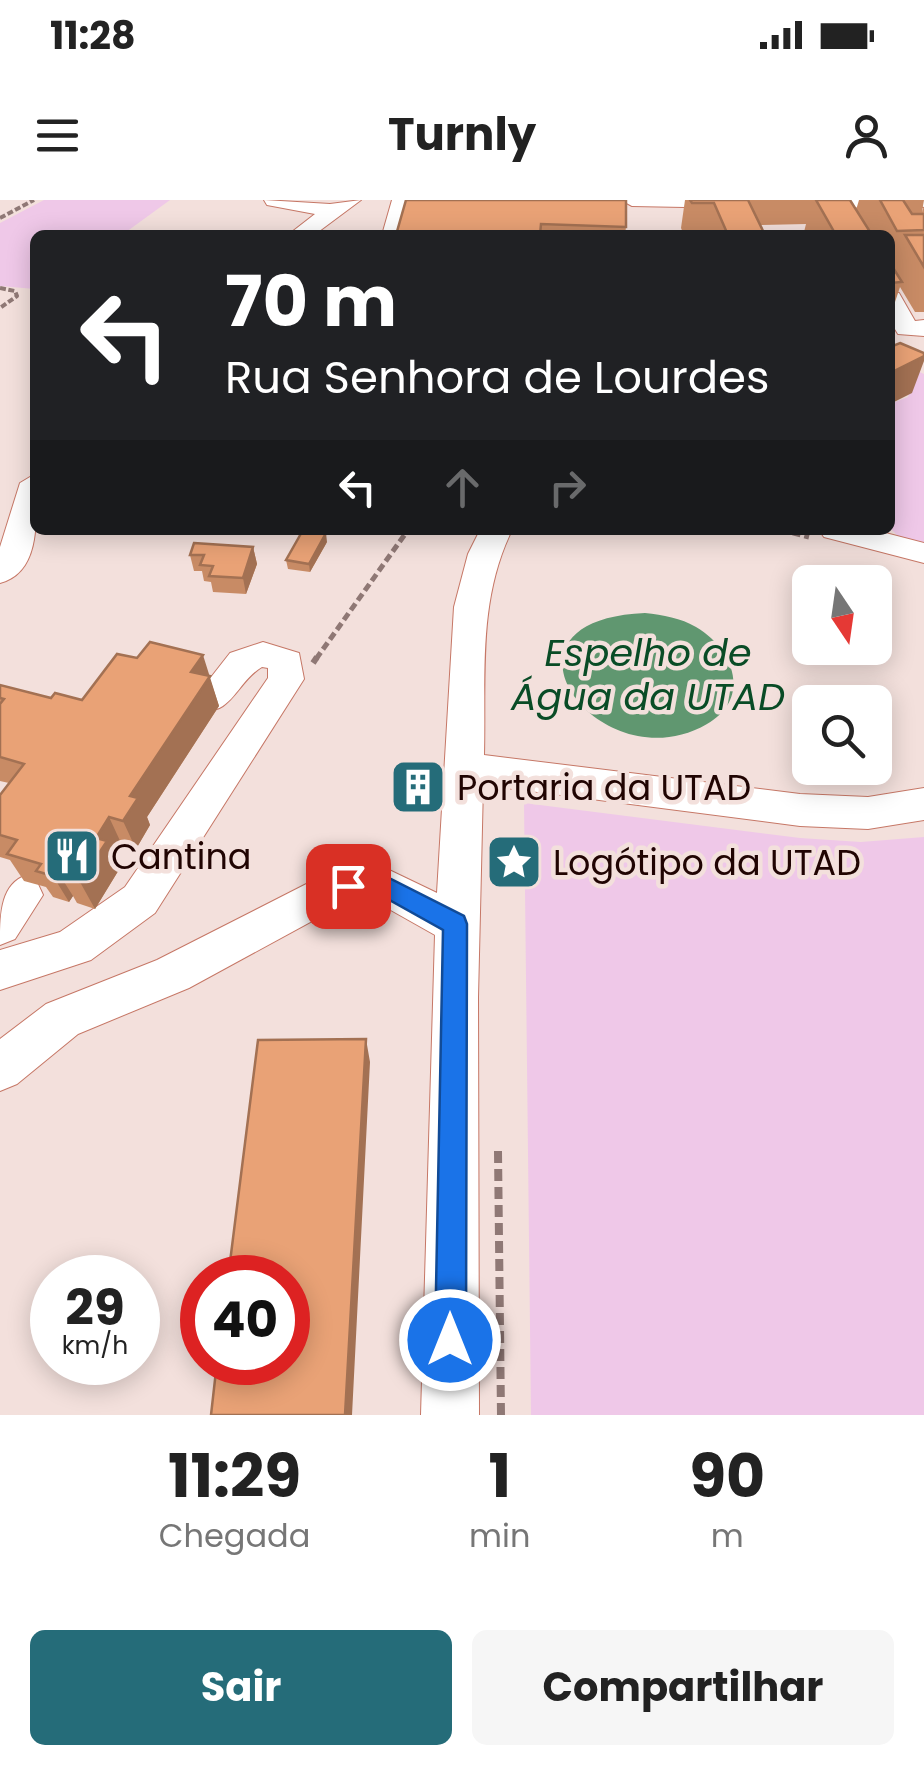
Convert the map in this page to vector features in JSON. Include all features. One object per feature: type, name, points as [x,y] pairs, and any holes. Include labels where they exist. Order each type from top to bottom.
[{"type":"street","points":[[275,200],[342,205]]},
{"type":"street","points":[[394,230],[403,200]]},
{"type":"street","points":[[632,200],[661,208],[768,202],[842,210],[924,202]]},
{"type":"street","points":[[306,230],[342,205]]},
{"type":"street","points":[[895,307],[907,329],[924,328]]},
{"type":"street","points":[[0,572],[14,554],[30,500]]},
{"type":"street","points":[[450,1415],[455,924],[473,607],[493,535]]},
{"type":"street","points":[[860,535],[900,543]]},
{"type":"street","points":[[0,970],[50,959],[83,944],[112,926],[140,900],[288,670],[286,662],[271,654],[249,658],[236,665],[212,698]]},
{"type":"street","points":[[464,768],[800,810],[868,812],[924,804]]},
{"type":"street","points":[[7,1050],[62,1020],[186,968],[328,891],[368,884],[387,887],[455,924]]},
{"type":"path","points":[[0,218],[34,200]]},
{"type":"path","points":[[0,288],[17,296],[0,308]]},
{"type":"path","points":[[288,670],[320,657],[405,535]]},
{"type":"shaded area","points":[[44,200],[170,200],[129,230],[30,230],[30,289],[0,286],[0,223]]},
{"type":"shaded area","points":[[915,370],[924,374],[924,546],[902,540],[895,533],[895,402],[908,397]]},
{"type":"shaded area","points":[[524,803],[800,838],[861,842],[924,837],[924,1415],[531,1415]]},
{"type":"water","name":"Espelho de Água da UTAD","points":[[645,613],[672,617],[696,627],[709,636],[728,661],[733,674],[730,701],[707,724],[667,737],[629,734],[596,718],[573,694],[563,668],[569,642],[595,622]]},
{"type":"building","points":[[406,200],[626,200],[626,227],[541,224],[540,230],[397,230]]},
{"type":"building","points":[[690,200],[748,200],[763,230],[726,230],[714,203]]},
{"type":"building","points":[[816,200],[850,200],[869,230],[833,230]]},
{"type":"building","points":[[880,200],[903,200],[912,214],[924,214],[924,230],[897,231]]},
{"type":"building","points":[[905,235],[924,235],[924,267]]},
{"type":"building","points":[[900,343],[924,356],[895,370],[895,345]]},
{"type":"building","points":[[300,535],[325,535],[309,564],[286,560]]},
{"type":"building","points":[[194,543],[253,547],[243,578],[209,576],[213,566],[200,565],[204,555],[190,555]]},
{"type":"building","points":[[150,642],[203,655],[191,672],[210,676],[130,796],[138,798],[123,821],[109,817],[96,838],[107,841],[80,882],[61,877],[71,863],[63,861],[53,876],[36,871],[41,864],[7,854],[17,840],[0,835],[0,795],[24,764],[0,757],[0,704],[4,699],[0,698],[0,685],[51,698],[55,693],[82,700],[117,654],[137,658]]},
{"type":"building","name":"Portaria da UTAD","points":[[413,766],[425,767],[424,791],[411,791]]},
{"type":"building","points":[[366,1039],[345,1415],[211,1415],[214,1385],[310,1385],[310,1255],[231,1255],[258,1040]]},
{"type":"place","name":"Portaria da UTAD","points":[[418,787]]},
{"type":"place","name":"Cantina","points":[[72,856]]},
{"type":"place","name":"Logótipo da UTAD","points":[[514,862]]},
{"type":"route","points":[[348,886],[387,887],[455,924],[450,1340]]}]
